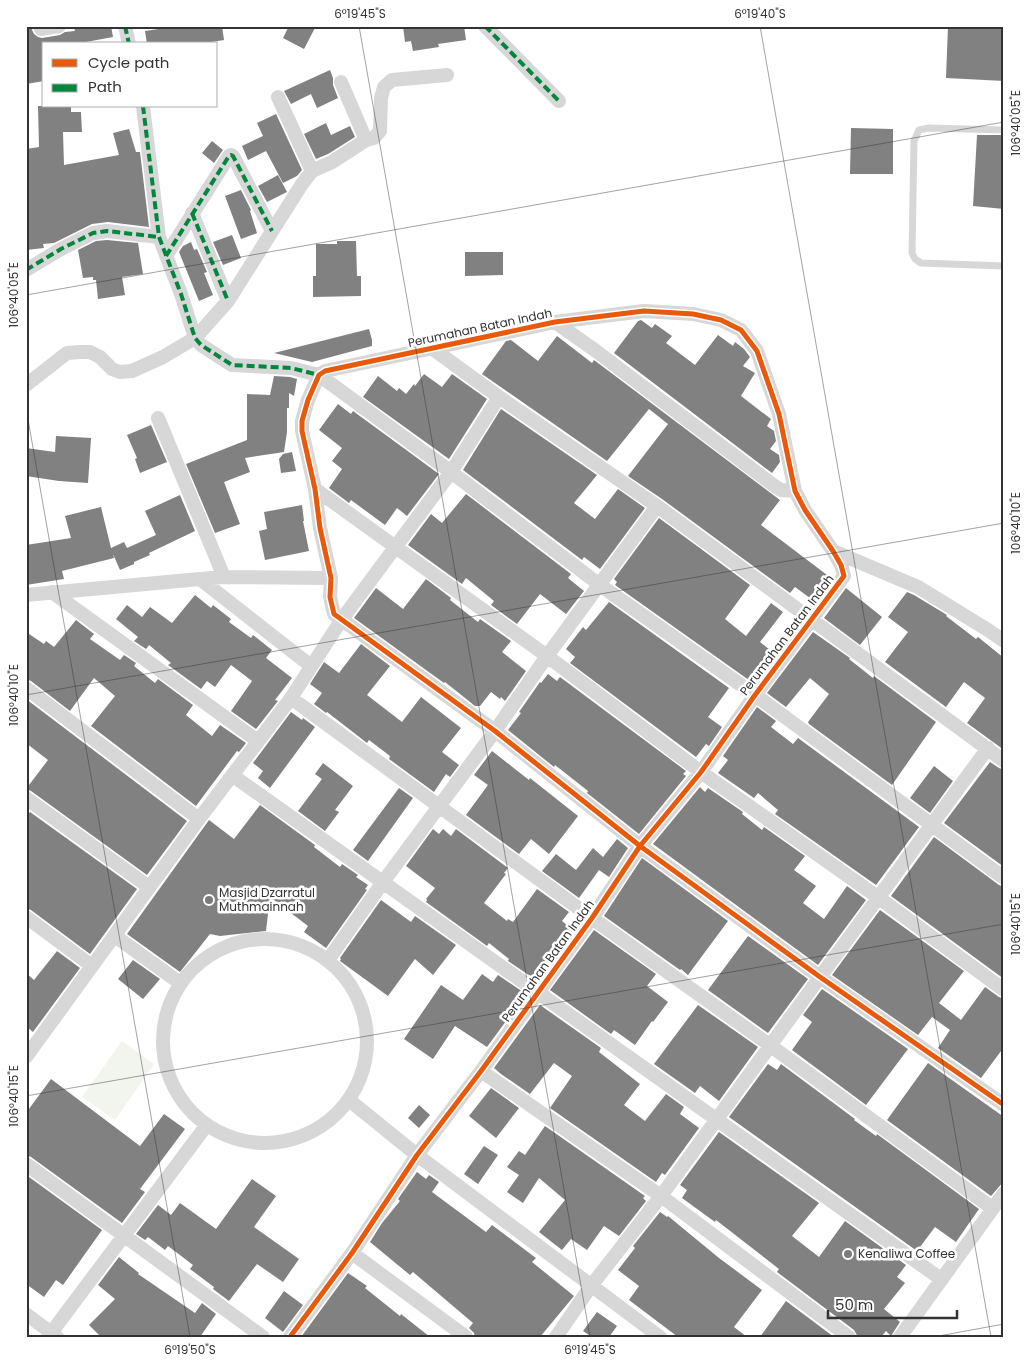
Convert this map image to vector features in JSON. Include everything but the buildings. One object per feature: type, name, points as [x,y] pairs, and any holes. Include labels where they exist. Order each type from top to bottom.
[{"type":"street","points":[[41,29],[58,26]]},
{"type":"street","points":[[125,26],[129,42]]},
{"type":"street","points":[[485,26],[559,101]]},
{"type":"street","points":[[26,385],[67,354],[90,352],[100,357],[112,369],[120,372],[132,371],[198,341],[228,301],[312,171],[332,162],[366,140],[374,138],[380,131],[381,98],[384,87],[392,80],[447,75]]},
{"type":"street","points":[[340,82],[366,140]]},
{"type":"street","points":[[278,97],[312,171]]},
{"type":"street","points":[[143,108],[159,237],[198,341],[232,365],[291,368],[319,374],[600,585],[1004,878]]},
{"type":"street","points":[[166,256],[231,155],[272,231]]},
{"type":"street","points":[[192,213],[228,301]]},
{"type":"street","points":[[26,270],[93,233],[107,230],[159,237]]},
{"type":"street","name":"Perumahan Batan Indah","points":[[290,1337],[352,1253],[417,1155],[481,1071],[592,918],[640,846],[701,772],[754,695],[844,576],[841,565],[833,551],[805,510],[795,491],[778,414],[756,351],[741,330],[721,320],[693,314],[644,311],[555,322],[325,371],[319,374]]},
{"type":"street","points":[[555,322],[776,487],[782,490],[795,491]]},
{"type":"street","points":[[434,349],[499,397],[657,506],[1004,760]]},
{"type":"street","points":[[319,374],[302,420],[302,431],[315,489],[320,528],[331,578],[330,597],[338,617],[495,732],[640,846],[820,976],[1004,1105]]},
{"type":"street","points":[[26,1057],[31,1041],[115,936],[120,926],[199,818],[291,698],[338,617],[396,547],[451,472],[499,397]]},
{"type":"street","points":[[158,418],[224,577]]},
{"type":"street","points":[[315,489],[547,656],[701,772],[879,898],[1004,990]]},
{"type":"street","points":[[328,960],[657,506]]},
{"type":"street","points":[[833,551],[918,586],[1004,642]]},
{"type":"street","points":[[26,595],[224,577],[331,578]]},
{"type":"street","points":[[200,579],[311,666]]},
{"type":"street","points":[[52,592],[258,741]]},
{"type":"street","points":[[26,688],[199,818]]},
{"type":"street","points":[[291,698],[992,1208]]},
{"type":"street","points":[[556,1337],[591,1286],[661,1196],[988,748]]},
{"type":"street","points":[[232,775],[941,1279]]},
{"type":"street","points":[[26,798],[149,887]]},
{"type":"street","points":[[26,917],[92,966]]},
{"type":"street","points":[[115,936],[180,983]]},
{"type":"street","points":[[273,938],[302,945],[328,960],[349,983],[362,1011],[366,1034],[367,1041],[363,1072],[349,1100],[327,1123],[299,1139],[267,1145],[235,1140],[206,1126],[184,1106],[169,1080],[162,1050],[164,1020],[174,992],[180,983],[216,950],[244,940],[273,938]]},
{"type":"street","points":[[481,1071],[661,1196],[849,1337]]},
{"type":"street","points":[[349,1100],[417,1155],[660,1337]]},
{"type":"street","points":[[26,1314],[52,1335],[206,1126]]},
{"type":"street","points":[[26,1164],[263,1337]]},
{"type":"street","points":[[900,1337],[1004,1193]]},
{"type":"street","points":[[352,1253],[466,1337]]},
{"type":"lane","points":[[1004,130],[929,128],[919,130],[914,141],[912,253],[915,259],[921,263],[1004,266]]},
{"type":"shaded area","points":[[122,1041],[154,1064],[115,1120],[82,1097]]},
{"type":"marked path","points":[[125,26],[129,42]]},
{"type":"marked path","points":[[485,26],[559,101]]},
{"type":"marked path","points":[[143,108],[159,237],[181,294],[195,338],[201,345],[232,365],[291,368],[319,375]]},
{"type":"marked path","points":[[166,256],[231,155],[272,231]]},
{"type":"marked path","points":[[192,213],[228,301]]},
{"type":"marked path","points":[[26,270],[93,233],[107,231],[159,237]]},
{"type":"cycle path","points":[[290,1337],[352,1253],[417,1155],[481,1071],[592,918],[640,846],[701,772],[755,695],[844,576],[841,565],[833,551],[805,510],[795,491],[779,414],[757,351],[741,330],[721,320],[693,314],[644,311],[555,322],[325,371],[319,375],[308,400],[302,421],[302,431],[315,489],[320,528],[331,578],[330,597],[334,614],[495,731],[640,846],[820,977],[1004,1105]]},
{"type":"place","name":"Masjid Dzarratul Muthmainnah","points":[[209,900]]},
{"type":"place","name":"Kenaliwa Coffee","points":[[848,1254]]}]
